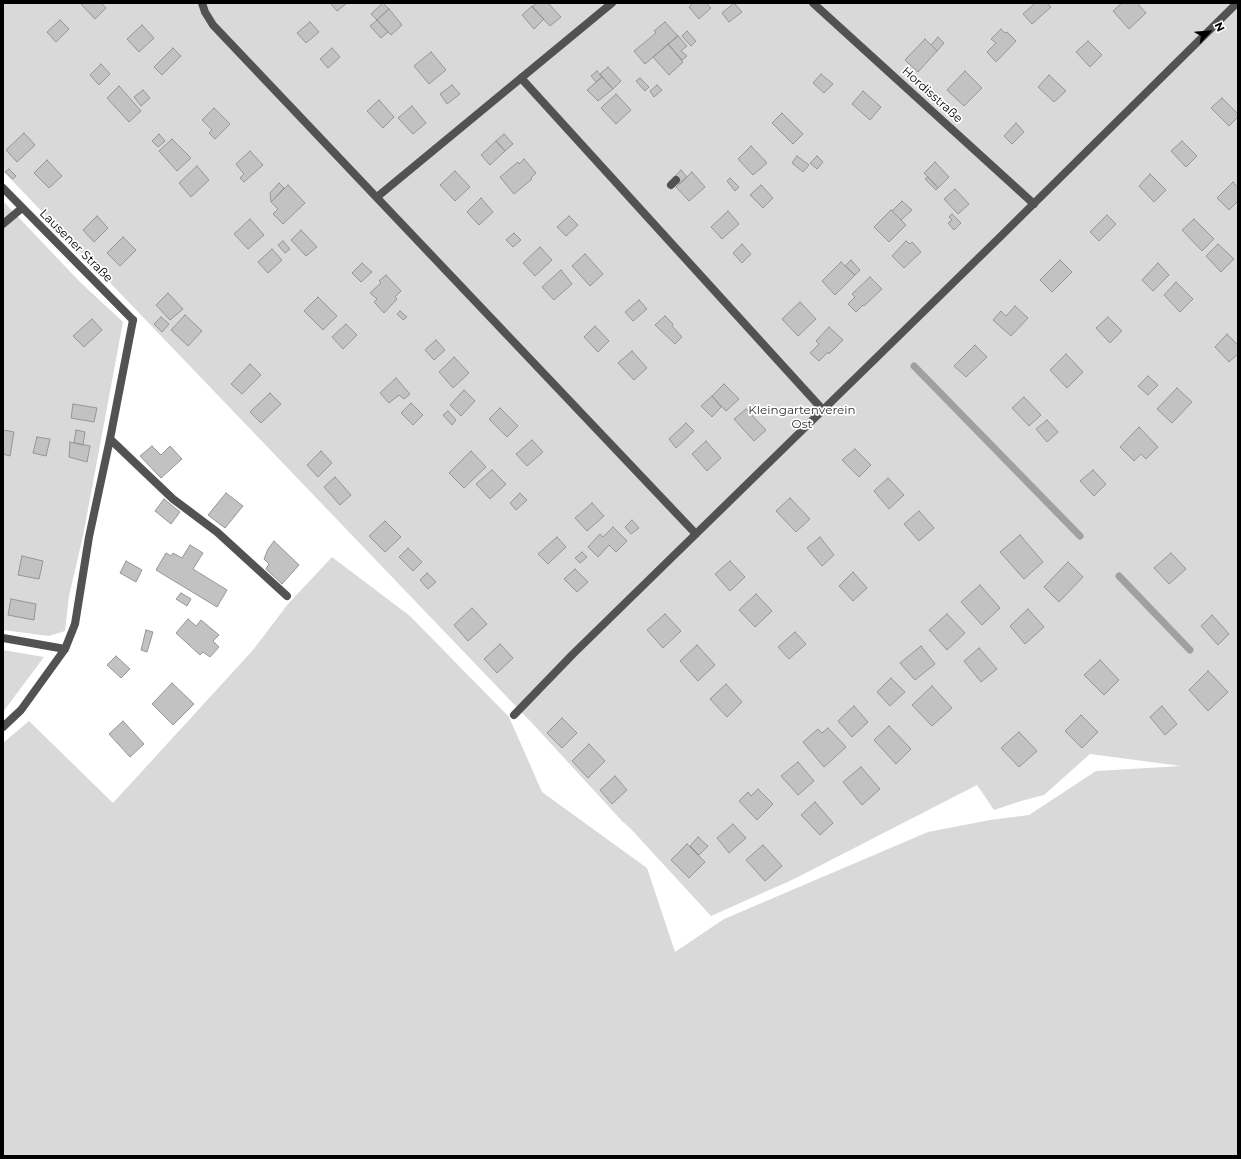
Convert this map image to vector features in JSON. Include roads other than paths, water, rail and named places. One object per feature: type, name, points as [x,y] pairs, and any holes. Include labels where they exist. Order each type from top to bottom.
[{"type":"street","points":[[202,3],[205,12],[213,25],[696,534]]},
{"type":"street","points":[[377,197],[612,3]]},
{"type":"street","name":"Hordisstraße","points":[[813,3],[1034,204]]},
{"type":"street","points":[[514,715],[573,654],[1034,204],[1237,3]]},
{"type":"street","points":[[521,78],[823,410]]},
{"type":"street","name":"Lausener Straße","points":[[3,188],[133,320],[110,439]]},
{"type":"street","points":[[3,224],[22,208]]},
{"type":"street","points":[[110,439],[173,499],[217,532],[287,596]]},
{"type":"street","points":[[3,727],[21,710],[65,649],[75,624],[89,537],[110,439]]},
{"type":"street","points":[[3,638],[65,649]]},
{"type":"waterway","points":[[914,366],[1080,536]]},
{"type":"waterway","points":[[1119,576],[1190,650]]},
{"type":"park label","name":"Kleingartenverein Ost","points":[[802,417]]}]
